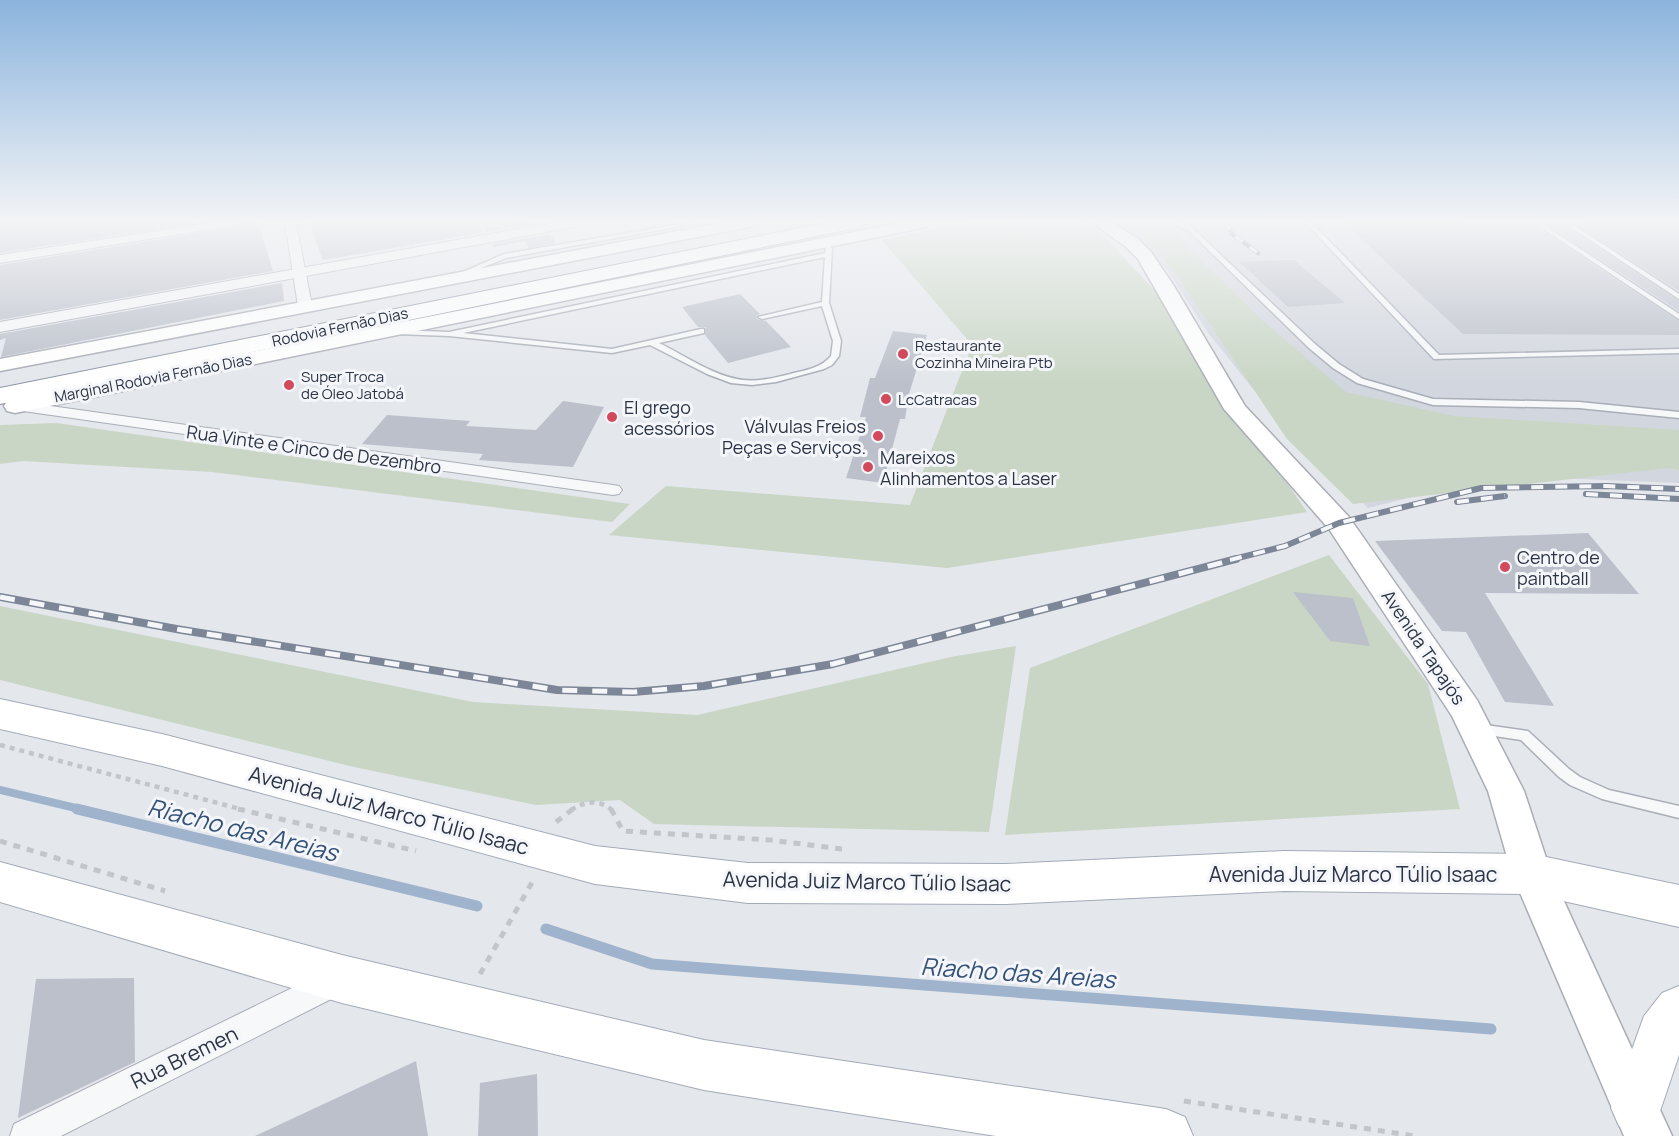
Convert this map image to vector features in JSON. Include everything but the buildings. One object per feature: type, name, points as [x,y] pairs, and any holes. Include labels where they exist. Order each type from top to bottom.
[{"type":"highway","name":"Rodovia Fernão Dias","points":[[0,379],[529,275]]},
{"type":"highway","name":"Rodovia Fernão Dias","points":[[5,404],[608,275]]},
{"type":"main road","points":[[0,365],[462,275]]},
{"type":"main road","name":"Marginal Rodovia Fernão Dias","points":[[5,404],[685,275]]},
{"type":"main road","name":"Avenida Tapajós","points":[[1158,275],[1236,409],[1339,523],[1466,709],[1506,791],[1532,874],[1642,1122]]},
{"type":"main road","name":"Avenida Juiz Marco Túlio Isaac","points":[[0,714],[162,750],[535,868],[595,865],[748,883],[1005,884],[1284,871],[1532,874],[1679,906]]},
{"type":"main road","points":[[0,882],[342,979],[704,1065],[1166,1136]]},
{"type":"main road","points":[[1642,1122],[1661,1033],[1679,1010]]},
{"type":"street","points":[[0,327],[282,275]]},
{"type":"street","points":[[299,275],[305,306]]},
{"type":"street","name":"Rua Vinte e Cinco de Dezembro","points":[[5,404],[613,490]]},
{"type":"street","name":"Rua Bremen","points":[[26,1136],[342,979]]},
{"type":"lane","points":[[449,334],[710,275]]},
{"type":"lane","points":[[651,342],[725,378],[744,383],[773,381],[817,369],[830,363],[837,355],[838,346],[825,303],[828,275]]},
{"type":"lane","points":[[1238,275],[1312,346],[1336,366],[1360,381],[1433,402],[1579,405],[1679,415]]},
{"type":"lane","points":[[1359,275],[1437,357],[1679,351]]},
{"type":"lane","points":[[1616,275],[1679,317]]},
{"type":"lane","points":[[1646,275],[1679,297]]},
{"type":"lane","points":[[762,317],[825,303]]},
{"type":"lane","points":[[385,331],[449,334],[612,351],[701,331]]},
{"type":"lane","points":[[1475,728],[1524,735],[1575,781],[1607,795],[1679,812]]},
{"type":"path","points":[[0,745],[291,823],[419,851]]},
{"type":"path","points":[[470,972],[479,975],[535,868],[555,824],[569,810],[585,801],[601,801],[618,814],[623,831],[770,840],[846,849]]},
{"type":"path","points":[[0,841],[173,894]]},
{"type":"shaded area","points":[[1170,275],[1679,275],[1679,483],[1555,478],[1452,487],[1368,508],[1278,420],[1209,334]]},
{"type":"green space","points":[[912,275],[1140,275],[1155,291],[1307,512],[947,568],[609,535],[666,486],[910,505],[972,345]]},
{"type":"green space","points":[[1177,275],[1216,275],[1263,321],[1346,392],[1454,416],[1679,430],[1679,470],[1668,468],[1353,504],[1287,439]]},
{"type":"green space","points":[[56,423],[630,504],[612,522],[212,472],[23,461],[0,464],[0,425]]},
{"type":"green space","points":[[1329,555],[1428,684],[1460,809],[1005,835],[1030,668]]},
{"type":"green space","points":[[0,606],[473,702],[697,715],[951,657],[1016,646],[989,832],[654,824],[620,800],[536,805],[354,767],[0,680]]},
{"type":"waterway","name":"Riacho das Areias","points":[[0,790],[84,810]]},
{"type":"waterway","name":"Riacho das Areias","points":[[77,809],[477,906]]},
{"type":"waterway","name":"Riacho das Areias","points":[[546,929],[652,964],[1491,1029]]},
{"type":"railway","points":[[1230,560],[1285,546],[1339,523],[1481,488],[1606,486],[1679,489]]},
{"type":"railway","points":[[1586,494],[1679,499]]},
{"type":"railway","points":[[1457,502],[1505,496]]},
{"type":"railway","points":[[0,597],[182,630],[557,690],[633,692],[704,686],[833,664],[1236,559]]},
{"type":"place","name":"Restaurante Cozinha Mineira Ptb","points":[[903,354]]},
{"type":"place","name":"Super Troca de Óleo Jatobá","points":[[289,385]]},
{"type":"place","name":"LcCatracas","points":[[886,399]]},
{"type":"place","name":"El grego acessórios","points":[[612,417]]},
{"type":"place","name":"Válvulas Freios Peças e Serviços.","points":[[878,436]]},
{"type":"place","name":"Mareixos Alinhamentos a Laser","points":[[868,467]]},
{"type":"place","name":"Centro de paintball","points":[[1505,567]]}]
